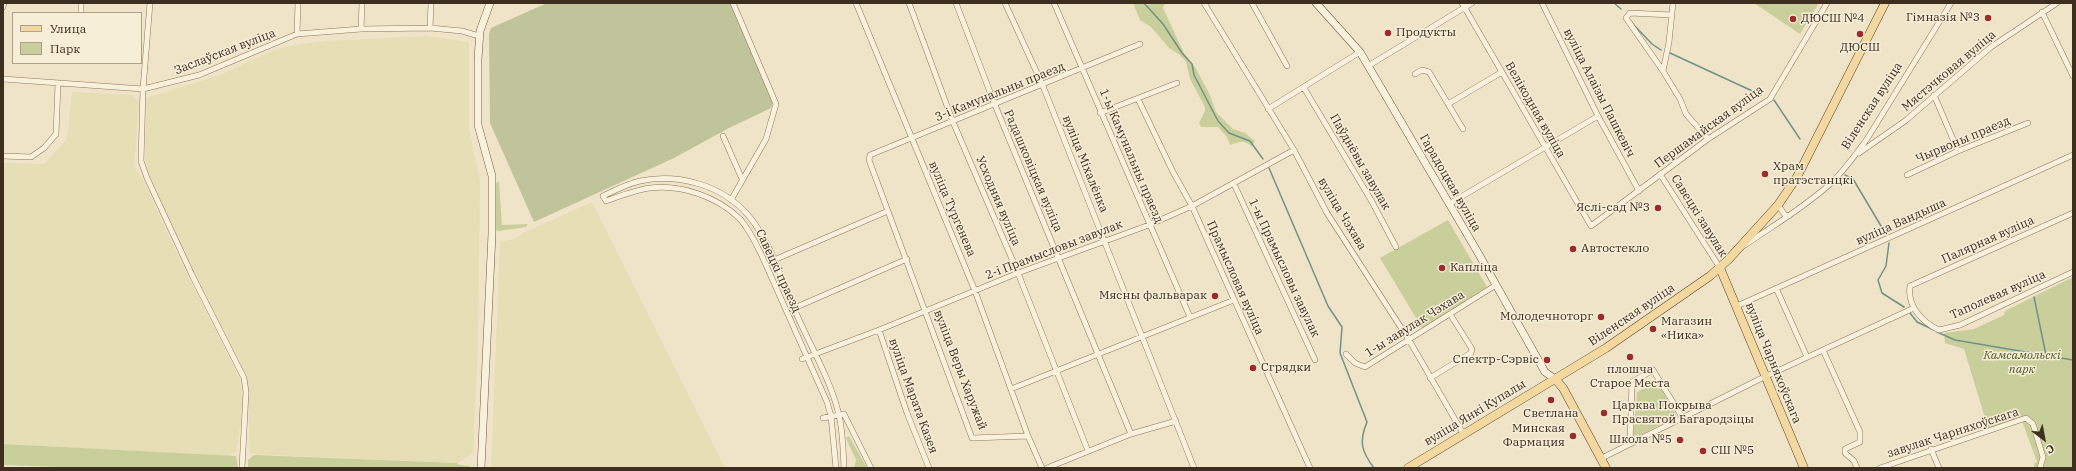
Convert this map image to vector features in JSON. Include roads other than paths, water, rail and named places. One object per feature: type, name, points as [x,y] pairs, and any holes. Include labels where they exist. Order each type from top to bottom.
[{"type":"main road","name":"Віленская вуліца","points":[[1555,379],[1631,331],[1720,268],[1738,250],[1778,204],[1798,177],[1885,3]]},
{"type":"main road","name":"вуліца Чарняхоўскага","points":[[1720,268],[1804,468]]},
{"type":"main road","name":"вуліца Янкі Купалы","points":[[1408,468],[1555,379]]},
{"type":"main road","points":[[1555,379],[1563,388],[1607,467]]},
{"type":"street","points":[[3,7],[4,3]]},
{"type":"street","points":[[150,3],[143,89],[142,162],[147,178],[192,275],[244,378],[246,392],[242,468]]},
{"type":"street","points":[[297,34],[298,3]]},
{"type":"street","points":[[361,29],[362,3]]},
{"type":"street","points":[[430,28],[431,3]]},
{"type":"street","points":[[481,468],[491,242],[492,176],[478,125],[479,36],[490,3]]},
{"type":"street","points":[[731,200],[766,139],[776,104],[733,3]]},
{"type":"street","name":"вуліца Тургенева","points":[[856,3],[975,291],[1028,436],[1042,468]]},
{"type":"street","name":"Усходняя вуліца","points":[[909,3],[953,122],[1018,273],[1088,451]]},
{"type":"street","name":"Радашковіцкая вуліца","points":[[956,3],[995,105],[1060,259],[1130,434]]},
{"type":"street","name":"вуліца Міхалёнка","points":[[1005,3],[1043,86],[1194,468]]},
{"type":"street","name":"1-ы Камунальны праезд","points":[[1054,3],[1083,69],[1100,113],[1190,318]]},
{"type":"street","name":"вуліца Чэхава","points":[[1204,3],[1294,150],[1327,213],[1409,340],[1464,435]]},
{"type":"street","points":[[1252,3],[1287,66]]},
{"type":"street","name":"Гарадоцкая вуліца","points":[[1316,3],[1360,52],[1545,372],[1555,379]]},
{"type":"street","points":[[1368,66],[1463,5],[1472,3]]},
{"type":"street","name":"вуліца Алаізы Пашкевіч","points":[[1542,3],[1598,116],[1639,191]]},
{"type":"street","points":[[1663,71],[1669,42],[1673,3]]},
{"type":"street","name":"Першамайская вуліца","points":[[1591,226],[1708,139],[1770,98],[1828,3]]},
{"type":"street","name":"Віленская вуліца","points":[[1738,250],[1789,216],[1830,184],[1867,139],[1951,3]]},
{"type":"street","name":"Мястэчковая вуліца","points":[[1855,155],[1905,121],[1990,47],[2057,3]]},
{"type":"street","name":"Велікодная вуліца","points":[[1463,5],[1591,226]]},
{"type":"street","points":[[2042,12],[2073,76]]},
{"type":"street","points":[[1672,15],[1630,13],[1626,18],[1663,71],[1680,99],[1686,114],[1708,139]]},
{"type":"street","name":"Заслаўская вуліца","points":[[3,79],[143,89],[199,75],[297,34],[361,29],[430,28],[462,31],[479,36]]},
{"type":"street","name":"3-і Камунальны праезд","points":[[869,160],[870,155],[1043,86],[1140,44]]},
{"type":"street","points":[[1268,109],[1360,52]]},
{"type":"street","points":[[1415,74],[1422,70],[1429,72],[1463,129]]},
{"type":"street","points":[[1448,104],[1502,72]]},
{"type":"street","points":[[1100,113],[1177,83]]},
{"type":"street","points":[[3,156],[31,157],[44,148],[56,134],[58,84]]},
{"type":"street","name":"Паўднёвы завулак","points":[[1304,88],[1371,200],[1396,247]]},
{"type":"street","points":[[1934,95],[1958,150]]},
{"type":"street","name":"Прамысловая вуліца","points":[[1138,99],[1173,172],[1192,206],[1310,468]]},
{"type":"street","points":[[1449,204],[1598,116]]},
{"type":"street","name":"Чырвоны праезд","points":[[1907,175],[1958,150],[2028,123]]},
{"type":"street","points":[[723,136],[742,179]]},
{"type":"street","points":[[1867,139],[1872,144]]},
{"type":"street","name":"2-і Прамысловы завулак","points":[[804,358],[879,330],[1018,273],[1060,259],[1149,225],[1192,206],[1294,150]]},
{"type":"street","name":"вуліца Вандыша","points":[[1737,306],[2073,155]]},
{"type":"street","name":"вуліца Веры Харужай","points":[[869,160],[926,310],[972,438],[1028,436]]},
{"type":"street","name":"Савецкі завулак","points":[[1660,174],[1720,268]]},
{"type":"street","name":"Савецкі праезд","points":[[836,468],[831,416],[804,358],[786,311],[752,237],[740,219],[727,208],[705,197],[670,188],[651,188],[606,201],[603,196],[639,181],[657,178],[681,180],[700,184],[717,191],[731,200],[748,215],[760,232],[774,260],[842,415],[871,468]]},
{"type":"street","name":"1-ы Прамысловы завулак","points":[[1234,184],[1316,360]]},
{"type":"street","points":[[1778,204],[1785,215],[1789,216]]},
{"type":"street","points":[[774,260],[888,211]]},
{"type":"street","name":"Палярная вуліца","points":[[1910,286],[2073,213]]},
{"type":"street","points":[[786,311],[907,259]]},
{"type":"street","name":"Таполевая вуліца","points":[[1910,286],[1909,294],[1914,308],[1926,324],[1939,330],[1960,325],[2073,272]]},
{"type":"street","name":"1-ы завулак Чэхава","points":[[1346,354],[1355,363],[1365,367],[1496,285]]},
{"type":"street","points":[[1776,288],[1807,357]]},
{"type":"street","points":[[1011,389],[1234,300]]},
{"type":"street","points":[[1602,458],[1765,376],[1914,308]]},
{"type":"street","points":[[1430,378],[1471,353],[1472,349],[1450,314]]},
{"type":"street","name":"вуліца Марата Казея","points":[[879,330],[907,413],[929,468]]},
{"type":"street","points":[[1823,350],[1860,432],[1860,442],[1845,449],[1845,453],[1854,461],[1857,468]]},
{"type":"street","points":[[1630,444],[1632,382],[1653,370],[1682,417]]},
{"type":"street","points":[[823,418],[842,415]]},
{"type":"street","name":"Савецкі праезд","points":[[842,415],[844,468]]},
{"type":"street","name":"завулак Чарняхоўскага","points":[[1880,468],[1931,449],[2026,418],[2033,424],[2043,457],[2040,468]]},
{"type":"street","points":[[1048,468],[1130,434],[1176,421]]},
{"type":"street","points":[[1931,449],[1940,468]]},
{"type":"waterway","points":[[1144,3],[1163,24],[1182,53],[1192,64],[1194,75],[1218,121],[1229,133],[1250,141],[1263,159]]},
{"type":"waterway","points":[[1614,3],[1621,9]]},
{"type":"waterway","points":[[1633,24],[1652,44],[1661,50]]},
{"type":"waterway","points":[[1670,53],[1761,95]]},
{"type":"waterway","points":[[1774,100],[1800,139]]},
{"type":"waterway","points":[[1269,168],[1328,306],[1342,327],[1340,353],[1367,422],[1362,440],[1366,456],[1374,468]]},
{"type":"waterway","points":[[1845,175],[1853,179],[1887,236]]},
{"type":"waterway","points":[[1889,243],[1886,266],[1878,280],[1882,293],[1904,307]]},
{"type":"waterway","points":[[2034,297],[2046,355]]},
{"type":"waterway","points":[[1910,313],[1917,322],[1934,330]]},
{"type":"waterway","points":[[1937,332],[1955,340],[2073,360]]},
{"type":"place","name":"Гімназія №3","points":[[1988,18]]},
{"type":"place","name":"ДЮСШ №4","points":[[1793,19]]},
{"type":"place","name":"Продукты","points":[[1388,33]]},
{"type":"place","name":"ДЮСШ","points":[[1860,34]]},
{"type":"place","name":"Храм пратэстанцкі","points":[[1765,174]]},
{"type":"place","name":"Яслі-сад №3","points":[[1658,208]]},
{"type":"place","name":"Автостекло","points":[[1573,249]]},
{"type":"place","name":"Капліца","points":[[1442,268]]},
{"type":"place","name":"Мясны фальварак","points":[[1215,296]]},
{"type":"place","name":"Молодечноторг","points":[[1601,317]]},
{"type":"place","name":"Магазин «Ника»","points":[[1653,329]]},
{"type":"place","name":"плошча Старое Места","points":[[1630,357]]},
{"type":"place","name":"Спектр-Сэрвіс","points":[[1547,360]]},
{"type":"place","name":"Сгрядки","points":[[1253,368]]},
{"type":"place","name":"Светлана","points":[[1551,400]]},
{"type":"place","name":"Царква Покрыва Прасвятой Багародзіцы","points":[[1604,413]]},
{"type":"place","name":"Минская Фармация","points":[[1573,436]]},
{"type":"place","name":"Школа №5","points":[[1680,440]]},
{"type":"place","name":"СШ №5","points":[[1703,451]]},
{"type":"park label","name":"Камсамольскі парк","points":[[2022,363]]}]
